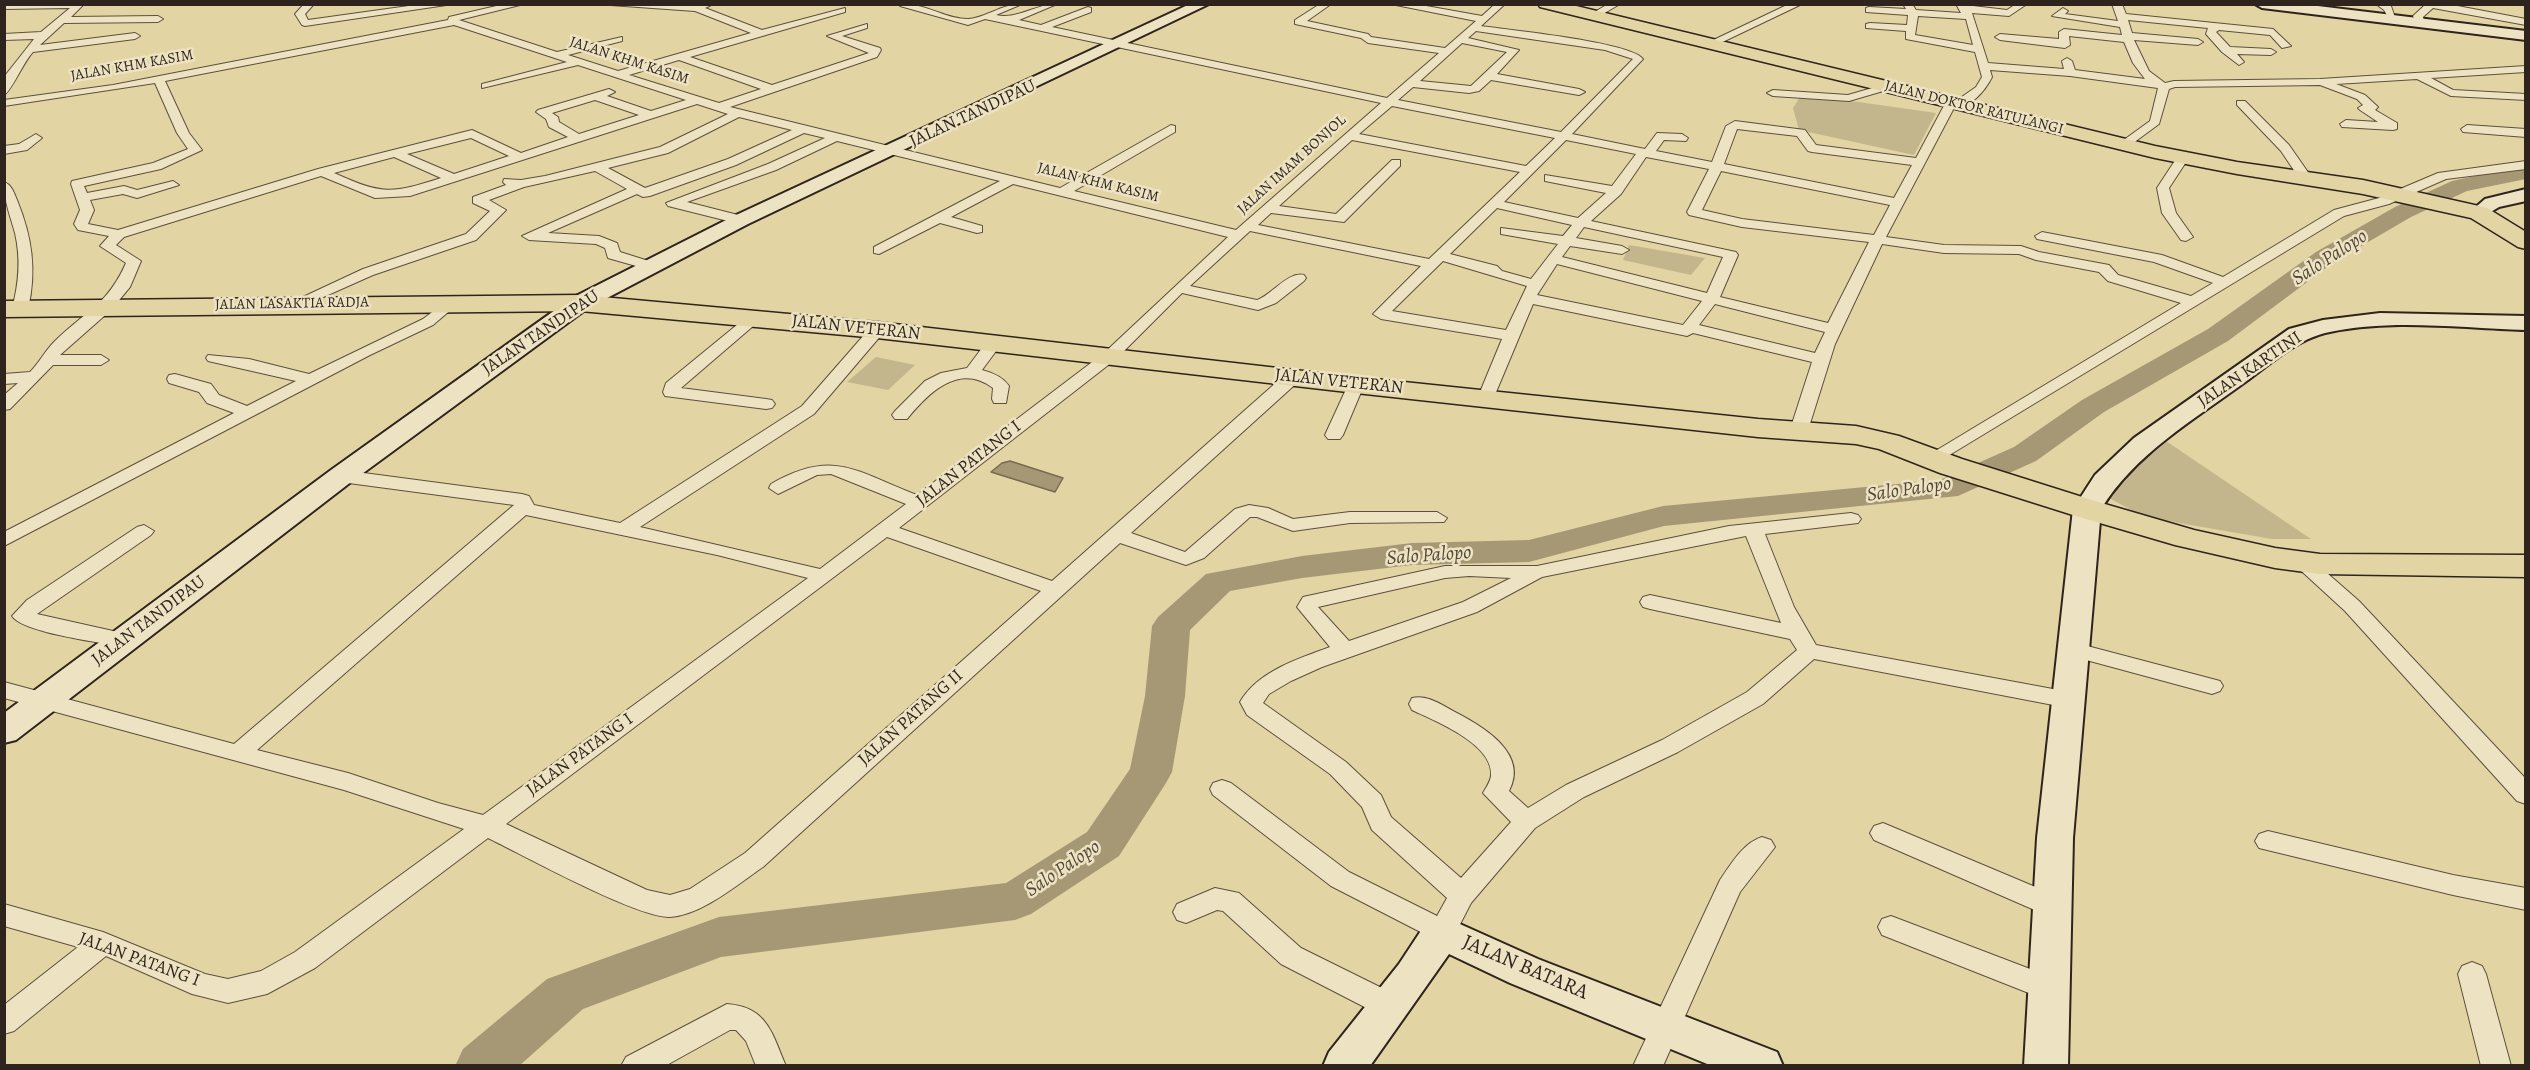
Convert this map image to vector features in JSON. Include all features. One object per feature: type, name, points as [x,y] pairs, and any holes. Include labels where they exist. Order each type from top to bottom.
[{"type":"highway","name":"JALAN DOKTOR RATULANGI","points":[[1546,4],[2182,159],[2306,178],[2469,212],[2526,242]]},
{"type":"highway","name":"JALAN LASAKTIA RADJA","points":[[12,309],[452,302],[580,303]]},
{"type":"highway","name":"JALAN VETERAN","points":[[580,303],[877,330],[1356,385],[1875,438],[1942,463],[2136,523]]},
{"type":"highway","points":[[2136,523],[2308,547],[2447,554],[2526,566]]},
{"type":"highway","points":[[2136,523],[2232,549],[2304,562],[2447,554],[2526,545]]},
{"type":"street","points":[[310,4],[300,14],[305,23],[449,4]]},
{"type":"street","points":[[469,4],[478,14]]},
{"type":"street","points":[[459,24],[478,14],[520,4]]},
{"type":"street","points":[[600,4],[624,7],[696,8],[709,4]]},
{"type":"street","points":[[983,4],[1005,10]]},
{"type":"street","points":[[952,28],[1018,4]]},
{"type":"street","points":[[1008,21],[1053,4]]},
{"type":"street","name":"JALAN TANDIPAU","points":[[4,731],[341,476],[580,303],[741,220],[896,150],[1202,4]]},
{"type":"street","points":[[1327,4],[1298,22],[1364,36],[1365,39],[1447,51]]},
{"type":"street","points":[[1395,4],[1484,19]]},
{"type":"street","name":"JALAN IMAM BONJOL","points":[[1110,356],[1179,288],[1501,4]]},
{"type":"street","points":[[1593,16],[1616,4]]},
{"type":"street","points":[[1708,45],[1798,4]]},
{"type":"street","points":[[1869,10],[1964,10],[2009,13],[2023,4]]},
{"type":"street","points":[[2117,4],[2139,62],[2160,86],[2155,122],[2125,145]]},
{"type":"street","points":[[2262,4],[2526,36]]},
{"type":"street","points":[[2380,4],[2388,8],[2394,21]]},
{"type":"street","points":[[4,6],[80,5]]},
{"type":"street","points":[[4,92],[12,69],[24,51],[80,5]]},
{"type":"street","points":[[903,5],[968,22]]},
{"type":"street","points":[[2421,24],[2418,16],[2420,12],[2433,5],[2526,22]]},
{"type":"street","points":[[696,8],[762,33]]},
{"type":"street","points":[[1910,9],[1909,36],[1980,50]]},
{"type":"street","points":[[619,74],[842,10]]},
{"type":"street","points":[[1039,29],[1088,10]]},
{"type":"street","points":[[1799,430],[1819,359],[1862,265],[1879,240],[1919,162],[1955,103],[1984,85],[1987,77],[1985,66],[1964,10]]},
{"type":"street","points":[[2063,11],[2058,17],[2198,42]]},
{"type":"street","points":[[985,16],[1117,46],[1899,203]]},
{"type":"street","points":[[64,20],[158,19]]},
{"type":"street","name":"JALAN KHM KASIM","points":[[4,103],[158,80],[459,24],[738,113],[1064,191],[1244,231],[1492,268],[1497,274],[1535,284]]},
{"type":"street","points":[[718,107],[876,54],[876,50],[832,36],[863,26]]},
{"type":"street","points":[[1870,26],[1911,28]]},
{"type":"street","points":[[2216,27],[2211,32],[2239,62]]},
{"type":"street","points":[[2000,37],[2065,44],[2064,32],[2216,27],[2274,32],[2286,46]]},
{"type":"street","points":[[1472,28],[1606,47],[1638,57],[1600,101],[1381,314],[1513,336]]},
{"type":"street","points":[[4,37],[44,35]]},
{"type":"street","points":[[24,51],[135,36]]},
{"type":"street","points":[[556,55],[618,39]]},
{"type":"street","points":[[1411,83],[1475,89],[1514,50],[1459,40]]},
{"type":"street","points":[[2226,50],[2271,52]]},
{"type":"street","points":[[680,57],[773,88]]},
{"type":"street","points":[[2067,61],[2070,72]]},
{"type":"street","points":[[486,86],[577,62]]},
{"type":"street","points":[[1985,66],[2070,72],[2160,86],[2208,82],[2320,82],[2526,69]]},
{"type":"street","points":[[2417,75],[2447,91],[2458,94],[2526,97]]},
{"type":"street","points":[[1488,76],[1579,92]]},
{"type":"street","points":[[158,80],[171,103],[177,126],[195,151],[157,166],[81,182],[77,185],[87,210],[81,224],[83,227],[119,234],[322,172],[472,134],[520,157]]},
{"type":"street","points":[[2320,82],[2361,97],[2372,107],[2364,108],[2393,126],[2346,124]]},
{"type":"street","points":[[1773,93],[1849,98],[1886,87]]},
{"type":"street","points":[[578,138],[553,124],[552,117],[542,112],[609,92]]},
{"type":"street","points":[[595,96],[651,115]]},
{"type":"street","points":[[322,172],[380,197],[395,196],[697,100]]},
{"type":"street","points":[[2241,103],[2286,148],[2306,178]]},
{"type":"street","points":[[296,304],[368,272],[471,237],[499,210],[478,200],[521,184],[664,150],[738,113]]},
{"type":"street","points":[[1919,162],[1812,147],[1804,136],[1796,132],[1735,124],[1732,126],[1716,168],[1696,203],[1696,213],[1742,223],[1956,250],[2024,251],[2037,256],[2104,268],[2113,278],[2191,301]]},
{"type":"street","points":[[650,266],[613,255],[612,246],[599,240],[529,236],[640,191],[732,162],[805,128]]},
{"type":"street","points":[[1064,191],[1171,129]]},
{"type":"street","points":[[2467,129],[2526,133]]},
{"type":"street","points":[[673,203],[781,163],[838,136]]},
{"type":"street","points":[[1349,136],[1529,170]]},
{"type":"street","points":[[1486,397],[1528,298],[1552,259],[1581,222],[1616,191],[1661,136],[1682,138]]},
{"type":"street","points":[[4,150],[23,147],[36,138]]},
{"type":"street","points":[[394,153],[453,178]]},
{"type":"street","points":[[2182,159],[2163,188],[2169,213],[2186,237]]},
{"type":"street","points":[[1268,208],[1339,219],[1396,163]]},
{"type":"street","points":[[1942,463],[2191,301],[2327,219],[2401,196],[2457,173],[2526,165]]},
{"type":"street","points":[[595,166],[640,191],[673,203],[741,220]]},
{"type":"street","points":[[482,169],[511,183],[521,184]]},
{"type":"street","points":[[1550,178],[1616,191]]},
{"type":"street","points":[[879,250],[1013,179]]},
{"type":"street","points":[[82,198],[128,189],[137,194],[173,184]]},
{"type":"street","points":[[6,192],[23,231],[27,257],[28,286],[12,309]]},
{"type":"street","points":[[2469,212],[2492,203],[2526,195]]},
{"type":"street","points":[[1495,204],[1731,256],[1712,298],[1687,331],[1678,331],[1528,298]]},
{"type":"street","points":[[2469,212],[2526,210]]},
{"type":"street","points":[[939,218],[977,228]]},
{"type":"street","points":[[1506,231],[1622,250]]},
{"type":"street","points":[[4,405],[35,376],[59,346],[106,307],[123,286],[134,266],[134,261],[107,246],[119,234]]},
{"type":"street","points":[[2042,236],[2110,251],[2157,258],[2223,282]]},
{"type":"street","points":[[1552,259],[1832,329]]},
{"type":"street","points":[[1179,288],[1258,305],[1271,300],[1299,278]]},
{"type":"street","points":[[4,540],[424,325],[452,302]]},
{"type":"street","points":[[754,318],[703,358],[672,387],[671,392],[766,404]]},
{"type":"street","name":"JALAN KARTINI","points":[[2087,509],[2105,481],[2142,444],[2297,334],[2344,323],[2380,321],[2526,323]]},
{"type":"street","points":[[1691,328],[1819,359]]},
{"type":"street","points":[[622,530],[808,410],[877,330]]},
{"type":"street","points":[[972,372],[994,343]]},
{"type":"street","name":"JALAN PATANG I","points":[[4,915],[103,944],[202,985],[228,991],[252,988],[306,960],[484,825],[824,576],[1110,356]]},
{"type":"street","points":[[214,358],[314,380]]},
{"type":"street","points":[[49,360],[101,360]]},
{"type":"street","points":[[901,415],[933,381],[945,376],[972,372],[996,381],[1001,386],[1000,399]]},
{"type":"street","points":[[4,379],[35,376]]},
{"type":"street","name":"JALAN PATANG II","points":[[4,690],[348,782],[435,812],[484,825],[642,900],[670,906],[699,897],[754,860],[1293,377]]},
{"type":"street","points":[[175,379],[197,384],[205,388],[213,399],[249,413]]},
{"type":"street","points":[[1334,435],[1356,385]]},
{"type":"street","points":[[778,488],[814,468],[833,469],[921,502]]},
{"type":"street","points":[[238,754],[525,504],[522,500],[341,476]]},
{"type":"street","points":[[522,508],[717,549],[824,576]]},
{"type":"street","points":[[2046,1065],[2055,907],[2055,838],[2087,509]]},
{"type":"street","points":[[1117,535],[1186,559],[1197,554],[1242,513],[1250,510],[1266,512],[1297,525],[1319,520],[1376,515],[1401,520],[1437,518]]},
{"type":"street","points":[[1344,649],[1311,614],[1307,607],[1310,602],[1445,572],[1469,570],[1538,572],[1729,531],[1851,519]]},
{"type":"street","points":[[884,529],[1055,589]]},
{"type":"street","points":[[1753,530],[1802,642]]},
{"type":"street","points":[[123,640],[33,621],[23,616],[34,606],[144,531]]},
{"type":"street","points":[[2304,562],[2352,606],[2526,795]]},
{"type":"street","points":[[1462,896],[1381,823],[1372,802],[1338,768],[1255,709],[1251,702],[1253,695],[1260,688],[1344,649],[1470,607],[1538,572]]},
{"type":"street","points":[[1650,602],[1847,656],[2069,700]]},
{"type":"street","points":[[1222,789],[1340,879],[1442,932],[1462,896],[1526,821],[1575,791],[1670,746],[1755,698],[1802,642]]},
{"type":"street","points":[[2072,649],[2212,686]]},
{"type":"street","points":[[1420,704],[1483,737],[1499,761],[1503,775],[1496,793],[1526,821]]},
{"type":"street","points":[[1883,833],[2055,907]]},
{"type":"street","points":[[2268,841],[2453,885],[2526,899]]},
{"type":"street","points":[[1648,1065],[1729,887],[1746,863],[1762,847]]},
{"type":"street","points":[[1186,912],[1215,899],[1230,901],[1291,956],[1390,1006]]},
{"type":"street","points":[[1891,927],[2049,989]]},
{"type":"street","name":"JALAN BATARA","points":[[1344,1065],[1390,1006],[1442,932],[1524,971],[1762,1065]]},
{"type":"street","points":[[4,1022],[103,944]]},
{"type":"street","points":[[2472,974],[2496,1065]]},
{"type":"street","points":[[636,1065],[727,1017],[740,1016],[751,1022],[771,1065]]},
{"type":"shaded area","points":[[1802,94],[1936,113],[1914,155],[1799,130],[1793,108]]},
{"type":"shaded area","points":[[1629,245],[1705,258],[1691,275],[1623,260]]},
{"type":"shaded area","points":[[876,357],[915,365],[888,390],[847,382]]},
{"type":"shaded area","points":[[2163,439],[2311,539],[2272,539],[2144,517],[2111,499],[2111,484]]},
{"type":"shaded area","points":[[1010,461],[1063,478],[1055,492],[991,472],[1002,463]]},
{"type":"waterway","name":"Salo Palopo","points":[[481,1066],[565,994],[719,937],[883,915],[1015,901],[1103,844],[1151,772],[1165,696],[1171,626],[1219,582],[1302,567],[1412,554],[1529,551],[1663,516],[1946,489],[2025,454],[2093,406],[2218,335],[2325,257],[2403,212],[2460,186],[2526,172]]}]
